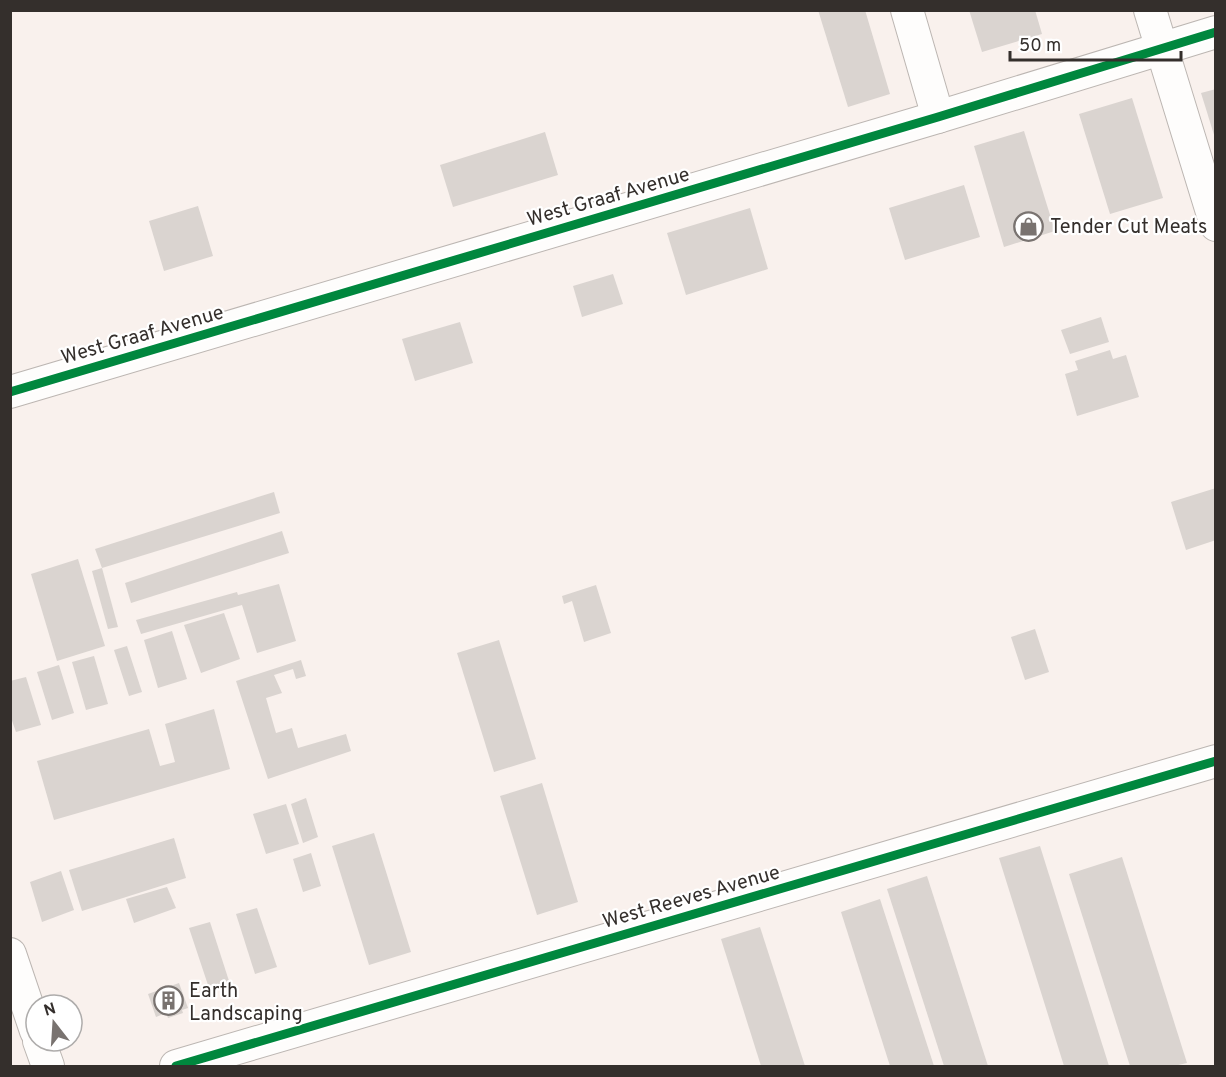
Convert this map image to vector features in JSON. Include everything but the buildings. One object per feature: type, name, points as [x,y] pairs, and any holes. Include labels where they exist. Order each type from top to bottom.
[{"type":"street","points":[[907,10],[938,117]]},
{"type":"street","points":[[1150,10],[1215,225]]},
{"type":"street","name":"West Graaf Avenue","points":[[10,392],[938,117],[1215,32]]},
{"type":"street","name":"West Reeves Avenue","points":[[176,1066],[1215,761]]},
{"type":"street","points":[[10,954],[24,995]]},
{"type":"cycle path","points":[[10,392],[938,117],[1216,32]]},
{"type":"cycle path","points":[[176,1066],[1216,761]]},
{"type":"place","name":"Tender Cut Meats","points":[[1029,226]]},
{"type":"place","name":"Earth Landscaping","points":[[168,1001]]}]
